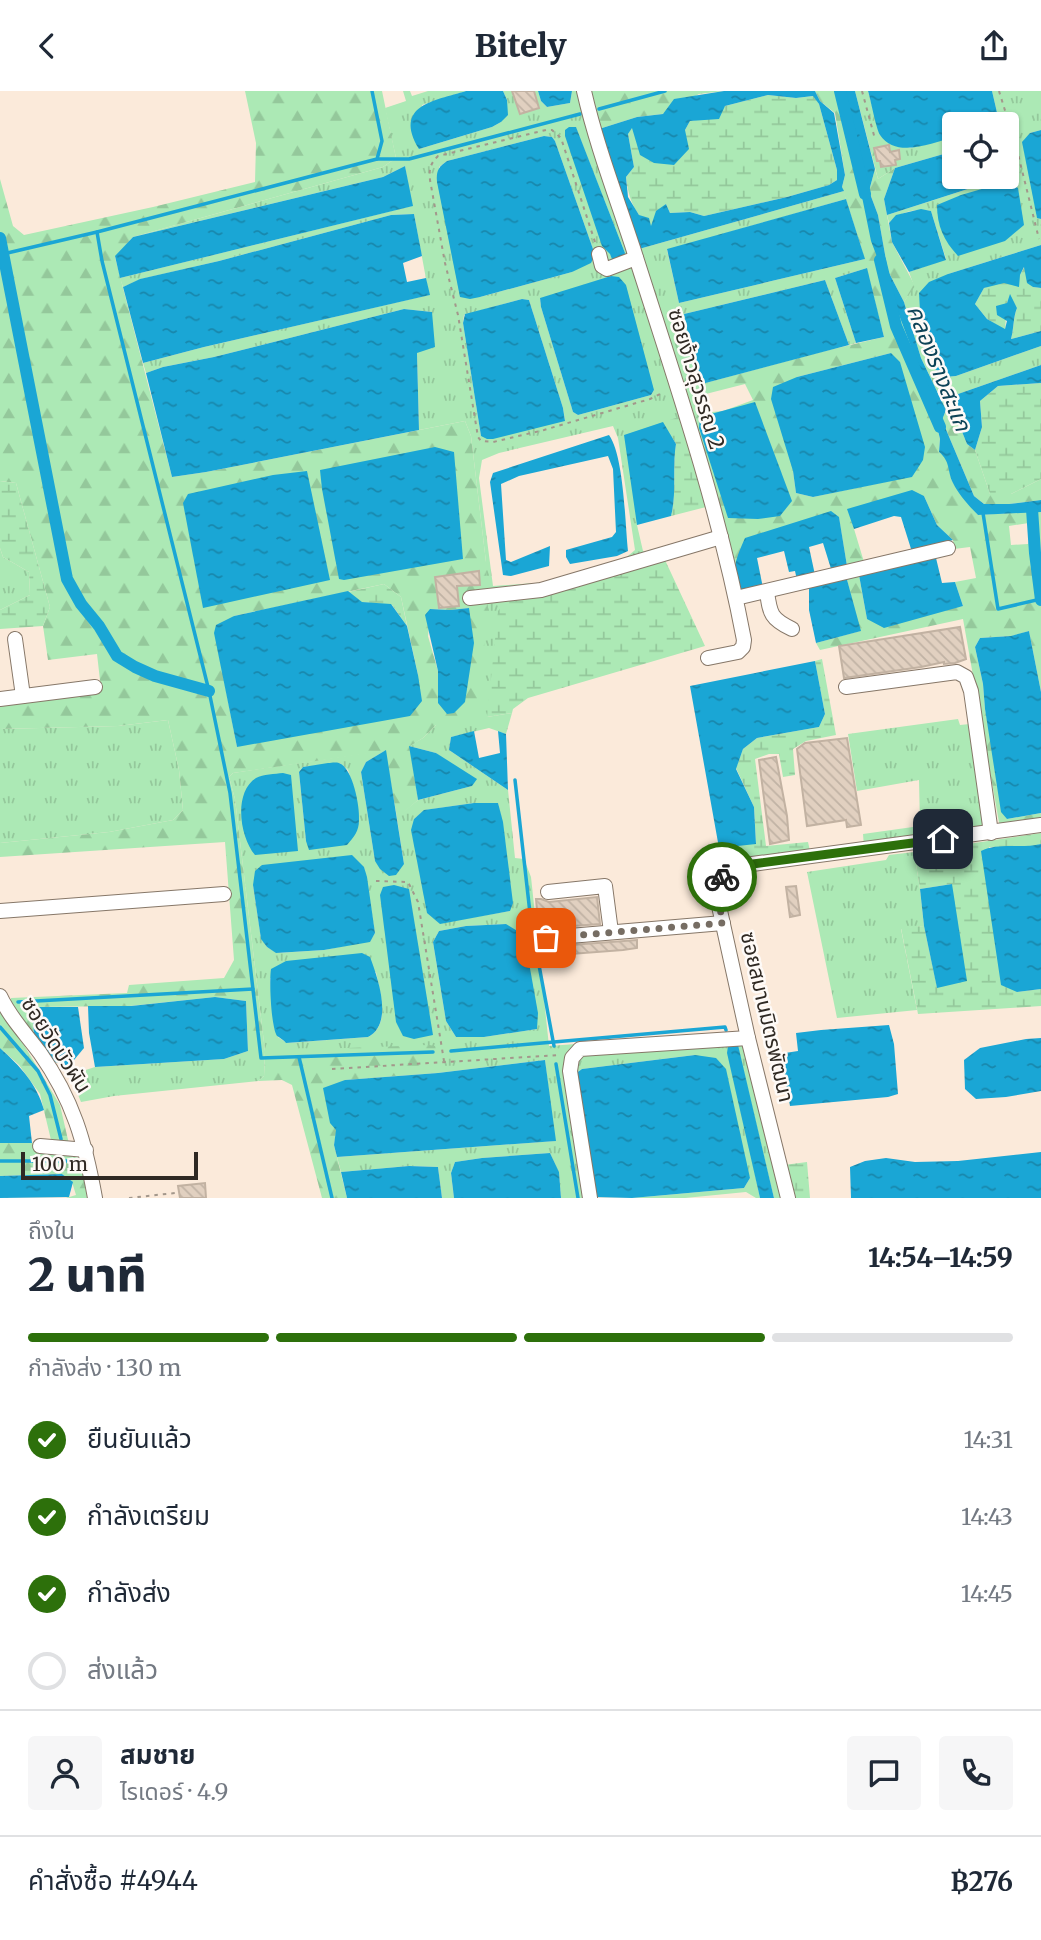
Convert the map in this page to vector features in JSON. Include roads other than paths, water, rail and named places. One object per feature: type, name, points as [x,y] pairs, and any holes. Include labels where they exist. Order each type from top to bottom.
[{"type":"street","name":"ซอยง้าวสุวรรณ 2","points":[[584,91],[678,386],[736,598],[743,647],[738,652],[708,658]]},
{"type":"street","points":[[598,254],[607,269],[636,258]]},
{"type":"street","points":[[470,598],[541,590],[720,537]]},
{"type":"street","points":[[736,598],[948,548]]},
{"type":"street","points":[[767,591],[770,612],[777,622],[792,629]]},
{"type":"street","points":[[15,639],[23,696]]},
{"type":"street","points":[[846,687],[957,672],[966,677],[971,691],[991,832]]},
{"type":"street","points":[[0,699],[95,687]]},
{"type":"street","name":"ซอยสมานมิตรพัฒนา","points":[[788,1198],[748,1038],[717,897],[721,877],[735,867],[1041,825]]},
{"type":"street","points":[[548,892],[605,886],[611,932]]},
{"type":"street","points":[[0,911],[224,894]]},
{"type":"street","points":[[546,938],[723,923]]},
{"type":"street","name":"ซอยวัดบัวผัน","points":[[0,996],[14,1021],[40,1052],[75,1114],[86,1150],[95,1198]]},
{"type":"street","points":[[590,1198],[569,1071],[575,1054],[580,1049],[748,1038]]},
{"type":"street","points":[[40,1146],[86,1150]]},
{"type":"water","points":[[466,91],[503,91],[508,115],[492,127],[419,149],[412,134],[414,114],[430,102]]},
{"type":"water","points":[[538,91],[572,91],[570,103],[547,107],[541,101]]},
{"type":"water","points":[[724,91],[815,91],[820,101],[834,113],[845,175],[842,187],[844,191],[639,249],[599,129],[637,117],[663,114],[674,99]],"holes":[[[768,95],[796,98],[813,96],[819,104],[837,170],[837,180],[829,185],[787,197],[704,216],[690,212],[670,213],[666,204],[656,211],[651,226],[649,218],[639,215],[628,197],[626,177],[634,167],[628,134],[632,128],[640,155],[654,163],[674,165],[689,149],[685,130],[690,121],[719,119],[725,106]]]},
{"type":"water","points":[[841,91],[855,91],[875,169],[869,191],[878,215],[888,271],[904,302],[921,358],[946,410],[942,420],[974,496],[984,504],[1041,500],[1041,512],[978,515],[953,483],[947,463],[939,452],[940,439],[930,397],[871,241],[861,192],[862,159]]},
{"type":"water","points":[[868,91],[992,91],[997,112],[942,112],[942,140],[905,148],[887,142],[880,135]]},
{"type":"water","points":[[576,127],[625,253],[623,260],[613,262],[602,246],[565,136],[565,130]]},
{"type":"water","points":[[1041,130],[1041,219],[1037,218],[1022,142],[1030,133]]},
{"type":"water","points":[[544,136],[552,137],[555,141],[593,249],[594,257],[591,263],[572,272],[480,297],[460,297],[437,182],[438,170],[447,161]]},
{"type":"water","points":[[942,154],[942,189],[968,189],[887,215],[884,199],[895,168]]},
{"type":"water","points":[[405,166],[413,206],[120,278],[115,256],[133,237],[383,177]]},
{"type":"water","points":[[982,189],[1018,189],[1024,225],[1005,241],[958,256],[942,233],[937,205]]},
{"type":"water","points":[[846,199],[865,259],[679,303],[667,249]]},
{"type":"water","points":[[921,209],[931,211],[946,260],[909,272],[892,242],[889,223],[896,215]]},
{"type":"water","points":[[414,214],[422,256],[403,263],[407,282],[426,278],[430,295],[143,363],[123,287],[140,279],[391,215]]},
{"type":"water","points":[[1041,245],[1041,288],[1027,283],[1024,267],[1019,287],[1004,283],[984,288],[975,304],[987,319],[1005,329],[1007,321],[997,315],[996,306],[1007,303],[1010,294],[1017,308],[1011,339],[1041,331],[1041,346],[956,376],[945,377],[934,368],[920,311],[919,293],[929,282],[948,274]]},
{"type":"water","points":[[867,268],[884,337],[856,343],[835,278]]},
{"type":"water","points":[[611,276],[619,277],[626,285],[654,390],[651,395],[578,415],[573,412],[540,298]]},
{"type":"water","points":[[825,280],[849,345],[698,385],[684,314]]},
{"type":"water","points":[[522,299],[529,300],[565,421],[487,439],[481,436],[463,323],[465,314]]},
{"type":"water","points":[[404,309],[432,312],[435,347],[417,353],[419,430],[172,477],[146,373]]},
{"type":"water","points":[[891,353],[900,362],[925,447],[923,460],[912,477],[813,497],[796,493],[793,471],[771,399],[773,387],[797,377]]},
{"type":"water","points":[[1041,365],[1041,383],[998,386],[980,401],[982,427],[975,450],[967,444],[952,407],[958,394]]},
{"type":"water","points":[[755,402],[792,501],[780,516],[758,519],[728,518],[699,428],[700,417]]},
{"type":"water","points":[[663,422],[676,444],[671,516],[637,525],[624,435]]},
{"type":"water","points":[[609,435],[621,474],[628,551],[617,556],[570,564],[566,557],[566,550],[612,537],[616,532],[613,469],[608,456],[519,476],[501,484],[506,560],[511,562],[550,546],[549,566],[511,576],[503,575],[490,482],[493,473]]},
{"type":"water","points":[[435,447],[454,452],[463,559],[339,579],[320,470]]},
{"type":"water","points":[[307,471],[330,580],[203,608],[183,503],[188,494],[273,475]]},
{"type":"water","points":[[912,490],[924,496],[937,525],[953,540],[912,552],[901,517],[894,516],[854,529],[847,509]]},
{"type":"water","points":[[831,511],[839,517],[847,566],[832,572],[823,543],[809,547],[815,575],[797,580],[795,571],[789,572],[784,551],[757,558],[763,588],[741,592],[734,573],[745,538]]},
{"type":"water","points":[[936,558],[942,583],[955,582],[963,606],[884,628],[867,619],[859,575]]},
{"type":"water","points":[[846,576],[861,631],[816,643],[809,610],[809,586]]},
{"type":"water","points":[[348,591],[362,602],[391,604],[407,626],[422,701],[410,716],[237,747],[214,633],[216,625],[234,616]]},
{"type":"water","points":[[469,608],[474,643],[465,702],[454,713],[447,714],[438,703],[438,671],[425,615],[430,609]]},
{"type":"water","points":[[1029,631],[1041,692],[1041,813],[1007,819],[1001,812],[983,684],[975,647],[980,638],[1011,636]]},
{"type":"water","points":[[815,661],[825,714],[819,727],[757,738],[743,749],[736,769],[754,807],[756,844],[719,848],[690,686]]},
{"type":"water","points":[[474,731],[479,758],[500,753],[498,731],[506,734],[508,790],[449,750],[451,737]]},
{"type":"water","points":[[409,746],[436,753],[477,779],[472,786],[418,800]]},
{"type":"water","points":[[386,750],[404,864],[396,875],[389,876],[375,861],[361,772],[366,762]]},
{"type":"water","points":[[328,763],[344,766],[352,780],[358,806],[358,827],[347,845],[309,850],[299,772],[303,767]]},
{"type":"water","points":[[283,773],[291,775],[298,851],[255,855],[243,827],[241,815],[244,794],[256,778]]},
{"type":"water","points":[[474,803],[498,803],[503,822],[513,903],[510,911],[440,924],[427,913],[411,830],[414,819],[424,810]]},
{"type":"water","points":[[1041,844],[1041,989],[1017,992],[1001,985],[981,851],[995,847]]},
{"type":"water","points":[[352,855],[364,867],[367,877],[375,933],[370,942],[324,950],[276,953],[267,947],[261,939],[253,885],[255,871],[262,865]]},
{"type":"water","points":[[952,884],[967,981],[937,988],[924,926],[920,889]]},
{"type":"water","points":[[394,885],[409,889],[433,1035],[414,1039],[403,1036],[396,1022],[380,895],[383,887]]},
{"type":"water","points":[[506,924],[524,935],[538,1013],[537,1029],[484,1037],[456,1037],[446,1021],[433,942],[439,931],[466,926]]},
{"type":"water","points":[[362,953],[370,957],[380,988],[382,1012],[376,1031],[368,1037],[286,1043],[277,1036],[270,993],[271,969],[286,961]]},
{"type":"water","points":[[215,997],[246,1001],[248,1051],[224,1059],[95,1067],[88,1006],[131,1006]]},
{"type":"water","points":[[32,1007],[78,1007],[84,1048],[69,1066],[48,1060],[34,1036]]},
{"type":"water","points":[[889,1025],[894,1044],[898,1094],[790,1106],[784,1071],[785,1053],[798,1051],[796,1033]]},
{"type":"water","points":[[1041,1038],[1041,1091],[976,1099],[965,1089],[964,1060],[980,1048]]},
{"type":"water","points":[[738,1045],[774,1198],[760,1198],[727,1053],[728,1046]]},
{"type":"water","points":[[0,1048],[27,1076],[41,1101],[44,1110],[29,1116],[32,1143],[0,1143]]},
{"type":"water","points":[[695,1055],[716,1058],[726,1069],[750,1178],[744,1188],[632,1198],[594,1197],[575,1074],[582,1069]]},
{"type":"water","points":[[545,1060],[556,1141],[337,1157],[334,1145],[336,1130],[330,1123],[323,1088],[345,1080],[438,1073]]},
{"type":"water","points":[[1041,1152],[1041,1198],[851,1198],[850,1167],[865,1161],[886,1158],[915,1162],[958,1161]]},
{"type":"water","points":[[550,1153],[559,1172],[561,1198],[454,1198],[451,1173],[455,1162]]},
{"type":"water","points":[[409,1166],[438,1167],[442,1198],[347,1198],[341,1172]]},
{"type":"water","points":[[62,1174],[73,1182],[69,1197],[0,1198],[0,1176]]},
{"type":"waterway","points":[[3,254],[377,159],[382,141],[372,91]]},
{"type":"waterway","points":[[599,109],[665,91]]},
{"type":"waterway","name":"คลองรางสะแก","points":[[840,91],[865,194]]},
{"type":"waterway","points":[[377,159],[409,159],[580,114]]},
{"type":"waterway","points":[[97,232],[209,691],[230,793],[261,1058],[433,1052]]},
{"type":"waterway","points":[[0,238],[67,579],[117,656],[155,676],[209,691]]},
{"type":"waterway","name":"คลองรางสะแก","points":[[880,260],[896,326],[940,427]]},
{"type":"waterway","points":[[1032,509],[1041,600]]},
{"type":"waterway","points":[[983,513],[998,609],[1041,599]]},
{"type":"waterway","points":[[515,780],[531,922],[554,1046]]},
{"type":"waterway","points":[[18,1002],[253,989]]},
{"type":"waterway","points":[[0,1027],[38,1071],[50,1095],[61,1139]]},
{"type":"waterway","points":[[451,1051],[725,1027],[726,1030]]},
{"type":"waterway","points":[[299,1057],[332,1198]]},
{"type":"waterway","points":[[556,1064],[578,1198]]},
{"type":"waterway","points":[[0,1161],[69,1161]]}]
